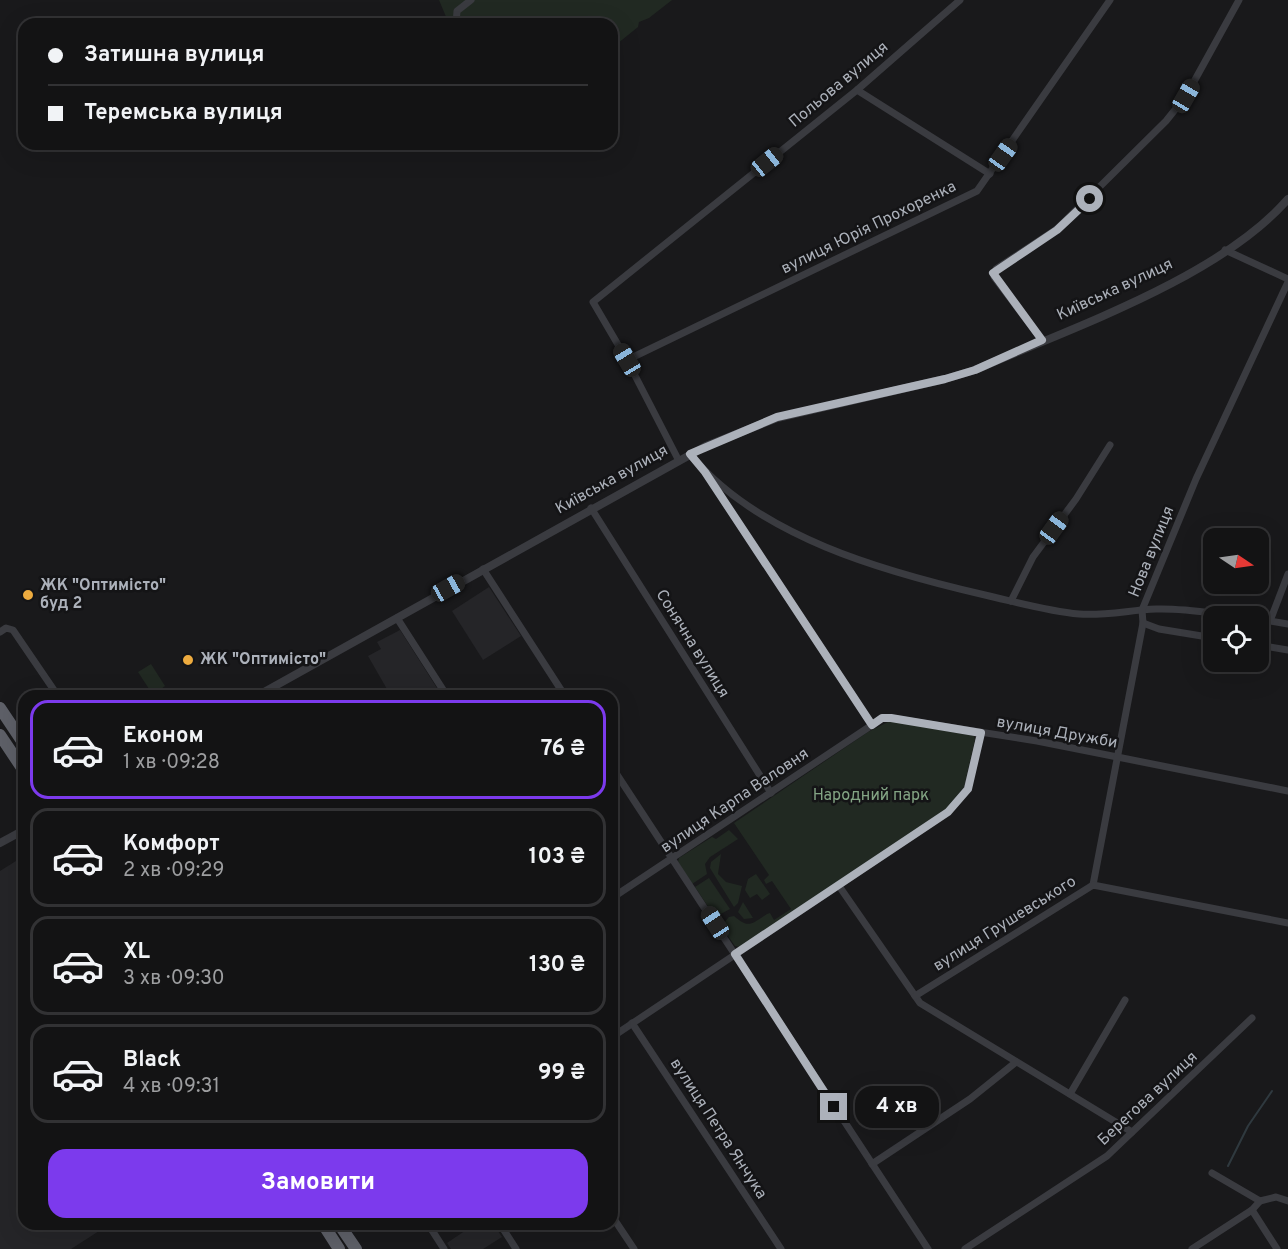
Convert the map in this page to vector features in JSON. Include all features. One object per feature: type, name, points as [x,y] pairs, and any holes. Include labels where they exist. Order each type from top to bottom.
[{"type":"highway","points":[[0,708],[18,735]]},
{"type":"highway","points":[[0,735],[18,762]]},
{"type":"highway","points":[[327,1230],[339,1249]]},
{"type":"highway","points":[[343,1230],[356,1249]]},
{"type":"street","points":[[456,18],[457,11],[471,0]]},
{"type":"street","name":"Польова вулиця","points":[[627,360],[593,302],[857,90],[960,0]]},
{"type":"street","name":"вулиця Юрія Прохоренка","points":[[627,360],[977,191],[1110,0]]},
{"type":"street","points":[[1042,340],[994,277],[996,269],[1066,222],[1166,122],[1186,96],[1239,0]]},
{"type":"street","points":[[857,90],[990,174]]},
{"type":"street","name":"Київська вулиця","points":[[268,690],[690,454],[777,417],[945,379],[975,370],[1160,290],[1225,250],[1267,220],[1288,199]]},
{"type":"street","points":[[1225,250],[1288,280]]},
{"type":"street","name":"Нова вулиця","points":[[1093,885],[1143,623],[1142,610],[1196,479],[1288,280]]},
{"type":"street","points":[[627,360],[679,460]]},
{"type":"street","points":[[1011,601],[1033,557],[1076,499],[1110,444]]},
{"type":"street","points":[[690,454],[705,472],[872,725]]},
{"type":"street","points":[[705,472],[750,507],[850,556],[910,578],[1011,601],[1082,614],[1142,610],[1203,612]]},
{"type":"street","name":"Сонячна вулиця","points":[[591,508],[771,794]]},
{"type":"street","points":[[483,569],[561,690]]},
{"type":"street","points":[[1288,574],[1270,621],[1288,624]]},
{"type":"street","points":[[397,618],[443,690]]},
{"type":"street","points":[[1143,623],[1159,629],[1203,636]]},
{"type":"street","points":[[0,632],[6,628],[13,630],[54,690]]},
{"type":"street","points":[[1269,647],[1288,650]]},
{"type":"street","name":"вулиця Дружби","points":[[872,725],[882,718],[891,718],[1117,757],[1288,790]]},
{"type":"street","name":"вулиця Карпа Валовня","points":[[618,894],[872,725]]},
{"type":"street","points":[[618,1033],[922,832],[957,804],[968,789],[981,733]]},
{"type":"street","points":[[618,776],[927,1249]]},
{"type":"street","points":[[0,843],[18,833]]},
{"type":"street","name":"вулиця Грушевського","points":[[915,996],[1093,885],[1288,923]]},
{"type":"street","points":[[839,886],[915,996],[926,1007],[1132,1132]]},
{"type":"street","points":[[1070,1094],[1125,1000]]},
{"type":"street","name":"Берегова вулиця","points":[[965,1249],[1107,1156],[1252,1018]]},
{"type":"street","name":"вулиця Петра Янчука","points":[[632,1023],[781,1249]]},
{"type":"street","points":[[872,1164],[970,1099],[1016,1062]]},
{"type":"street","points":[[1212,1173],[1260,1201]]},
{"type":"street","points":[[1192,1249],[1252,1210],[1260,1201],[1276,1197],[1288,1201]]},
{"type":"street","points":[[1252,1210],[1277,1249]]},
{"type":"street","points":[[618,1225],[634,1249]]},
{"type":"street","points":[[432,1230],[444,1249]]},
{"type":"street","points":[[504,1230],[516,1249]]},
{"type":"shaded area","points":[[489,587],[521,636],[483,660],[452,611]]},
{"type":"shaded area","points":[[400,630],[438,690],[388,690],[368,656],[381,649],[377,642]]},
{"type":"shaded area","points":[[18,860],[18,1230],[101,1230],[71,1249],[0,1249],[0,871]]},
{"type":"shaded area","points":[[466,1230],[497,1230],[502,1237],[483,1249],[451,1249],[447,1243]]},
{"type":"green space","points":[[439,0],[672,0],[649,18],[639,22],[638,27],[618,43],[618,18],[446,18]]},
{"type":"green space","points":[[151,664],[165,686],[160,690],[150,690],[138,672]]},
{"type":"green space","name":"Народний парк","points":[[890,721],[974,736],[964,787],[946,809],[922,825],[920,829],[741,947],[735,946],[721,926],[729,917],[734,916],[743,923],[750,924],[770,913],[774,920],[791,909],[772,881],[766,884],[764,880],[769,875],[734,823],[868,732]]},
{"type":"green space","points":[[729,830],[738,839],[710,857],[705,864],[707,874],[692,884],[678,862],[679,858],[712,837],[716,839]]},
{"type":"green space","points":[[721,854],[718,874],[726,882],[742,886],[738,903],[734,907],[710,868],[711,862]]},
{"type":"green space","points":[[756,874],[770,894],[762,900],[757,894],[750,898],[745,890],[748,879]]},
{"type":"green space","points":[[709,878],[730,909],[715,917],[695,887]]},
{"type":"green space","points":[[743,902],[753,918],[744,919],[738,912]]},
{"type":"waterway","points":[[1228,1166],[1248,1126],[1272,1091]]},
{"type":"place","name":"ЖК \"Оптимісто\" буд 2","points":[[28,595]]},
{"type":"place","name":"ЖК \"Оптимісто\"","points":[[188,660]]},
{"type":"route","points":[[834,1107],[735,954],[922,832],[948,812],[968,789],[981,733],[891,718],[882,718],[872,725],[848,692],[705,472],[690,454],[777,417],[945,379],[975,370],[1042,340],[993,273],[1057,230],[1090,199]]}]
